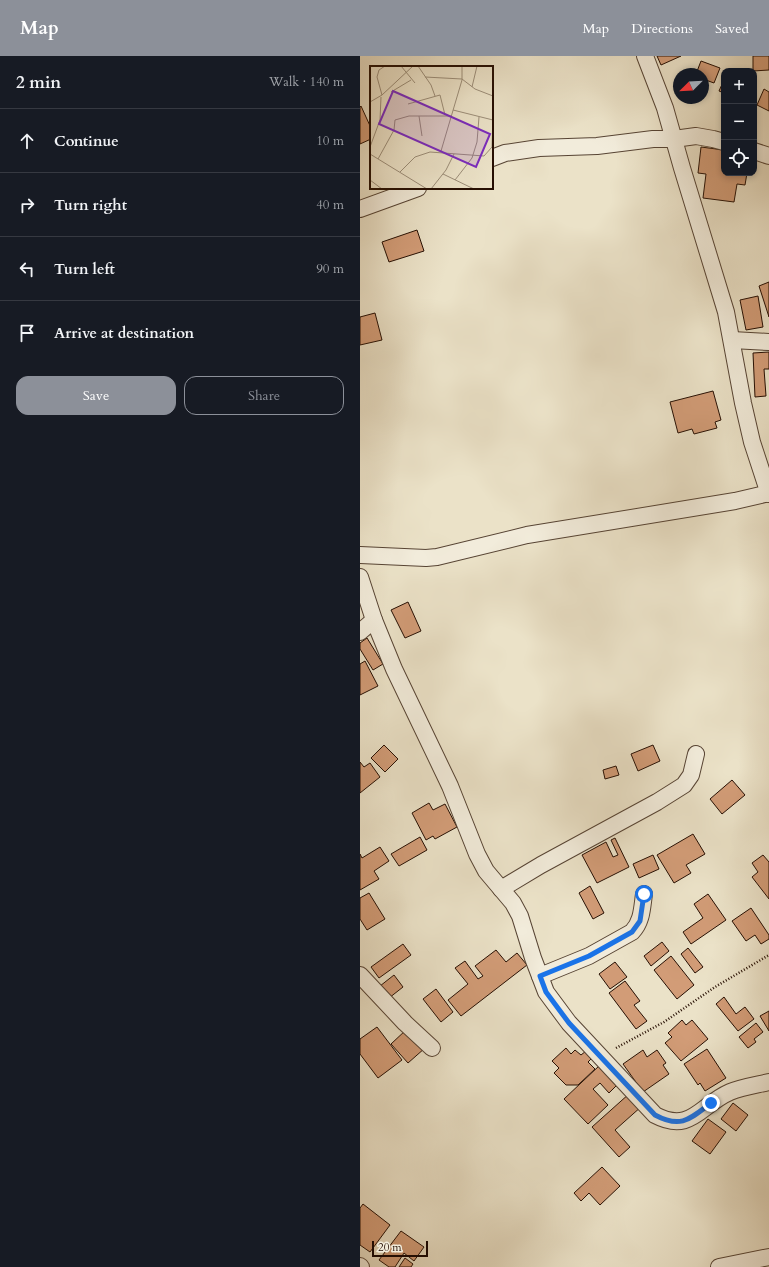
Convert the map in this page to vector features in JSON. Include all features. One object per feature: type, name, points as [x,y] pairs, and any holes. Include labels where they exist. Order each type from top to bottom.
[{"type":"street","points":[[360,555],[426,558],[438,557],[527,535],[769,494],[752,442],[738,377],[732,340],[720,290],[665,108],[645,56]]},
{"type":"street","points":[[493,158],[505,153],[539,148],[597,146],[653,139],[674,140],[696,136],[713,138],[721,141]]},
{"type":"street","points":[[757,152],[769,156]]},
{"type":"street","points":[[360,209],[415,189]]},
{"type":"street","points":[[732,340],[769,342]]},
{"type":"street","points":[[360,577],[374,620],[394,669],[450,786],[477,854],[493,882],[513,903],[520,916],[546,992],[569,1023],[655,1115],[665,1121],[682,1122],[691,1118],[729,1093],[769,1082]]},
{"type":"street","points":[[360,632],[374,620]]},
{"type":"street","points":[[501,889],[559,855],[657,802],[684,785],[691,775],[696,754]]},
{"type":"street","points":[[540,976],[589,956],[632,932],[640,921],[644,894]]},
{"type":"street","points":[[360,975],[405,1023],[432,1048]]},
{"type":"street","points":[[722,1266],[769,1257]]},
{"type":"path","points":[[600,1057],[664,1022],[715,987],[769,955]]},
{"type":"building","points":[[657,56],[681,56],[661,65]]},
{"type":"building","points":[[753,56],[769,56],[769,70],[757,71],[757,68],[753,68]]},
{"type":"building","points":[[701,61],[720,68],[714,83],[709,81],[709,68],[698,68]]},
{"type":"building","points":[[764,89],[769,92],[769,111],[757,105]]},
{"type":"building","points":[[361,106],[370,126],[370,139],[360,144]]},
{"type":"building","points":[[701,147],[721,150],[721,176],[746,176],[745,185],[737,184],[734,202],[703,198],[706,174],[698,173]]},
{"type":"building","points":[[417,230],[424,251],[389,262],[382,242]]},
{"type":"building","points":[[769,282],[769,317],[759,286]]},
{"type":"building","points":[[758,296],[763,327],[746,330],[740,300]]},
{"type":"building","points":[[375,313],[382,340],[360,345],[360,317]]},
{"type":"building","points":[[769,352],[769,369],[764,369],[766,396],[755,397],[753,353]]},
{"type":"building","points":[[713,391],[721,420],[715,422],[717,428],[694,434],[692,429],[678,433],[670,402]]},
{"type":"building","points":[[408,602],[421,631],[405,638],[391,610]]},
{"type":"building","points":[[367,638],[383,664],[373,670],[360,649],[360,643]]},
{"type":"building","points":[[365,661],[378,686],[360,695],[360,664]]},
{"type":"building","points":[[384,745],[398,759],[385,772],[371,758]]},
{"type":"building","points":[[653,745],[660,761],[638,771],[631,754]]},
{"type":"building","points":[[360,762],[364,767],[370,763],[380,777],[360,793]]},
{"type":"building","points":[[616,766],[619,775],[605,779],[603,770]]},
{"type":"building","points":[[732,780],[745,795],[722,814],[710,799]]},
{"type":"building","points":[[429,803],[433,810],[445,804],[457,827],[435,839],[433,836],[426,840],[412,813]]},
{"type":"building","points":[[693,834],[705,854],[686,865],[691,873],[674,883],[657,855]]},
{"type":"building","points":[[420,837],[427,850],[399,866],[391,854]]},
{"type":"building","points":[[615,838],[629,867],[597,883],[582,855],[606,842],[613,857],[618,855],[611,840]]},
{"type":"building","points":[[380,847],[389,861],[374,871],[379,879],[360,890],[360,854],[362,858]]},
{"type":"building","points":[[653,855],[659,869],[639,878],[633,864]]},
{"type":"building","points":[[763,855],[769,862],[769,899],[752,877],[758,872],[752,863]]},
{"type":"building","points":[[590,886],[604,913],[593,919],[579,893]]},
{"type":"building","points":[[369,893],[385,919],[367,930],[360,919],[360,898]]},
{"type":"building","points":[[708,894],[726,920],[691,944],[683,932],[703,918],[694,904]]},
{"type":"building","points":[[751,908],[769,935],[769,939],[761,944],[755,935],[746,941],[732,921]]},
{"type":"building","points":[[662,942],[669,951],[651,966],[644,956]]},
{"type":"building","points":[[403,944],[411,955],[379,978],[371,967]]},
{"type":"building","points":[[688,948],[703,967],[695,973],[681,954]]},
{"type":"building","points":[[496,950],[506,962],[517,953],[527,965],[461,1016],[448,1000],[468,984],[455,968],[465,961],[478,979],[483,976],[475,966]]},
{"type":"building","points":[[671,956],[694,985],[677,999],[654,970]]},
{"type":"building","points":[[615,962],[627,977],[610,989],[599,974]]},
{"type":"building","points":[[394,975],[403,987],[389,998],[380,986]]},
{"type":"building","points":[[625,981],[640,1001],[634,1005],[647,1021],[636,1029],[609,993]]},
{"type":"building","points":[[436,989],[453,1012],[441,1022],[423,999]]},
{"type":"building","points":[[724,997],[736,1014],[745,1007],[754,1019],[738,1031],[716,1004]]},
{"type":"building","points":[[769,1011],[769,1031],[760,1016]]},
{"type":"building","points":[[682,1020],[686,1025],[692,1020],[708,1039],[681,1061],[665,1043],[672,1037],[668,1033]]},
{"type":"building","points":[[756,1023],[763,1032],[754,1039],[756,1042],[748,1048],[739,1037]]},
{"type":"building","points":[[377,1027],[402,1060],[378,1078],[360,1054],[360,1039]]},
{"type":"building","points":[[407,1029],[425,1048],[408,1063],[391,1044]]},
{"type":"building","points":[[566,1048],[571,1054],[575,1050],[581,1055],[586,1051],[592,1058],[588,1062],[595,1069],[578,1085],[566,1085],[554,1073],[559,1068],[552,1061]]},
{"type":"building","points":[[707,1049],[726,1078],[705,1091],[700,1083],[698,1085],[684,1064]]},
{"type":"building","points":[[643,1050],[647,1057],[657,1050],[666,1063],[663,1065],[669,1074],[643,1092],[623,1064]]},
{"type":"building","points":[[600,1065],[618,1084],[609,1093],[600,1083],[593,1089],[608,1105],[588,1124],[564,1099]]},
{"type":"building","points":[[630,1093],[642,1106],[615,1130],[630,1147],[619,1157],[592,1127]]},
{"type":"building","points":[[733,1103],[748,1115],[736,1131],[721,1119]]},
{"type":"building","points":[[708,1119],[726,1132],[710,1154],[692,1141]]},
{"type":"building","points":[[602,1167],[620,1186],[600,1205],[589,1193],[581,1201],[574,1193]]},
{"type":"building","points":[[363,1204],[390,1225],[370,1252],[360,1245],[360,1208]]},
{"type":"building","points":[[401,1231],[424,1247],[414,1261],[404,1253],[395,1267],[389,1267],[379,1260]]},
{"type":"building","points":[[405,1258],[413,1264],[411,1267],[399,1267]]},
{"type":"route","points":[[644,894],[640,921],[632,932],[589,956],[540,976],[546,992],[569,1023],[593,1051],[655,1115],[665,1121],[682,1122],[691,1118],[711,1103]]}]
